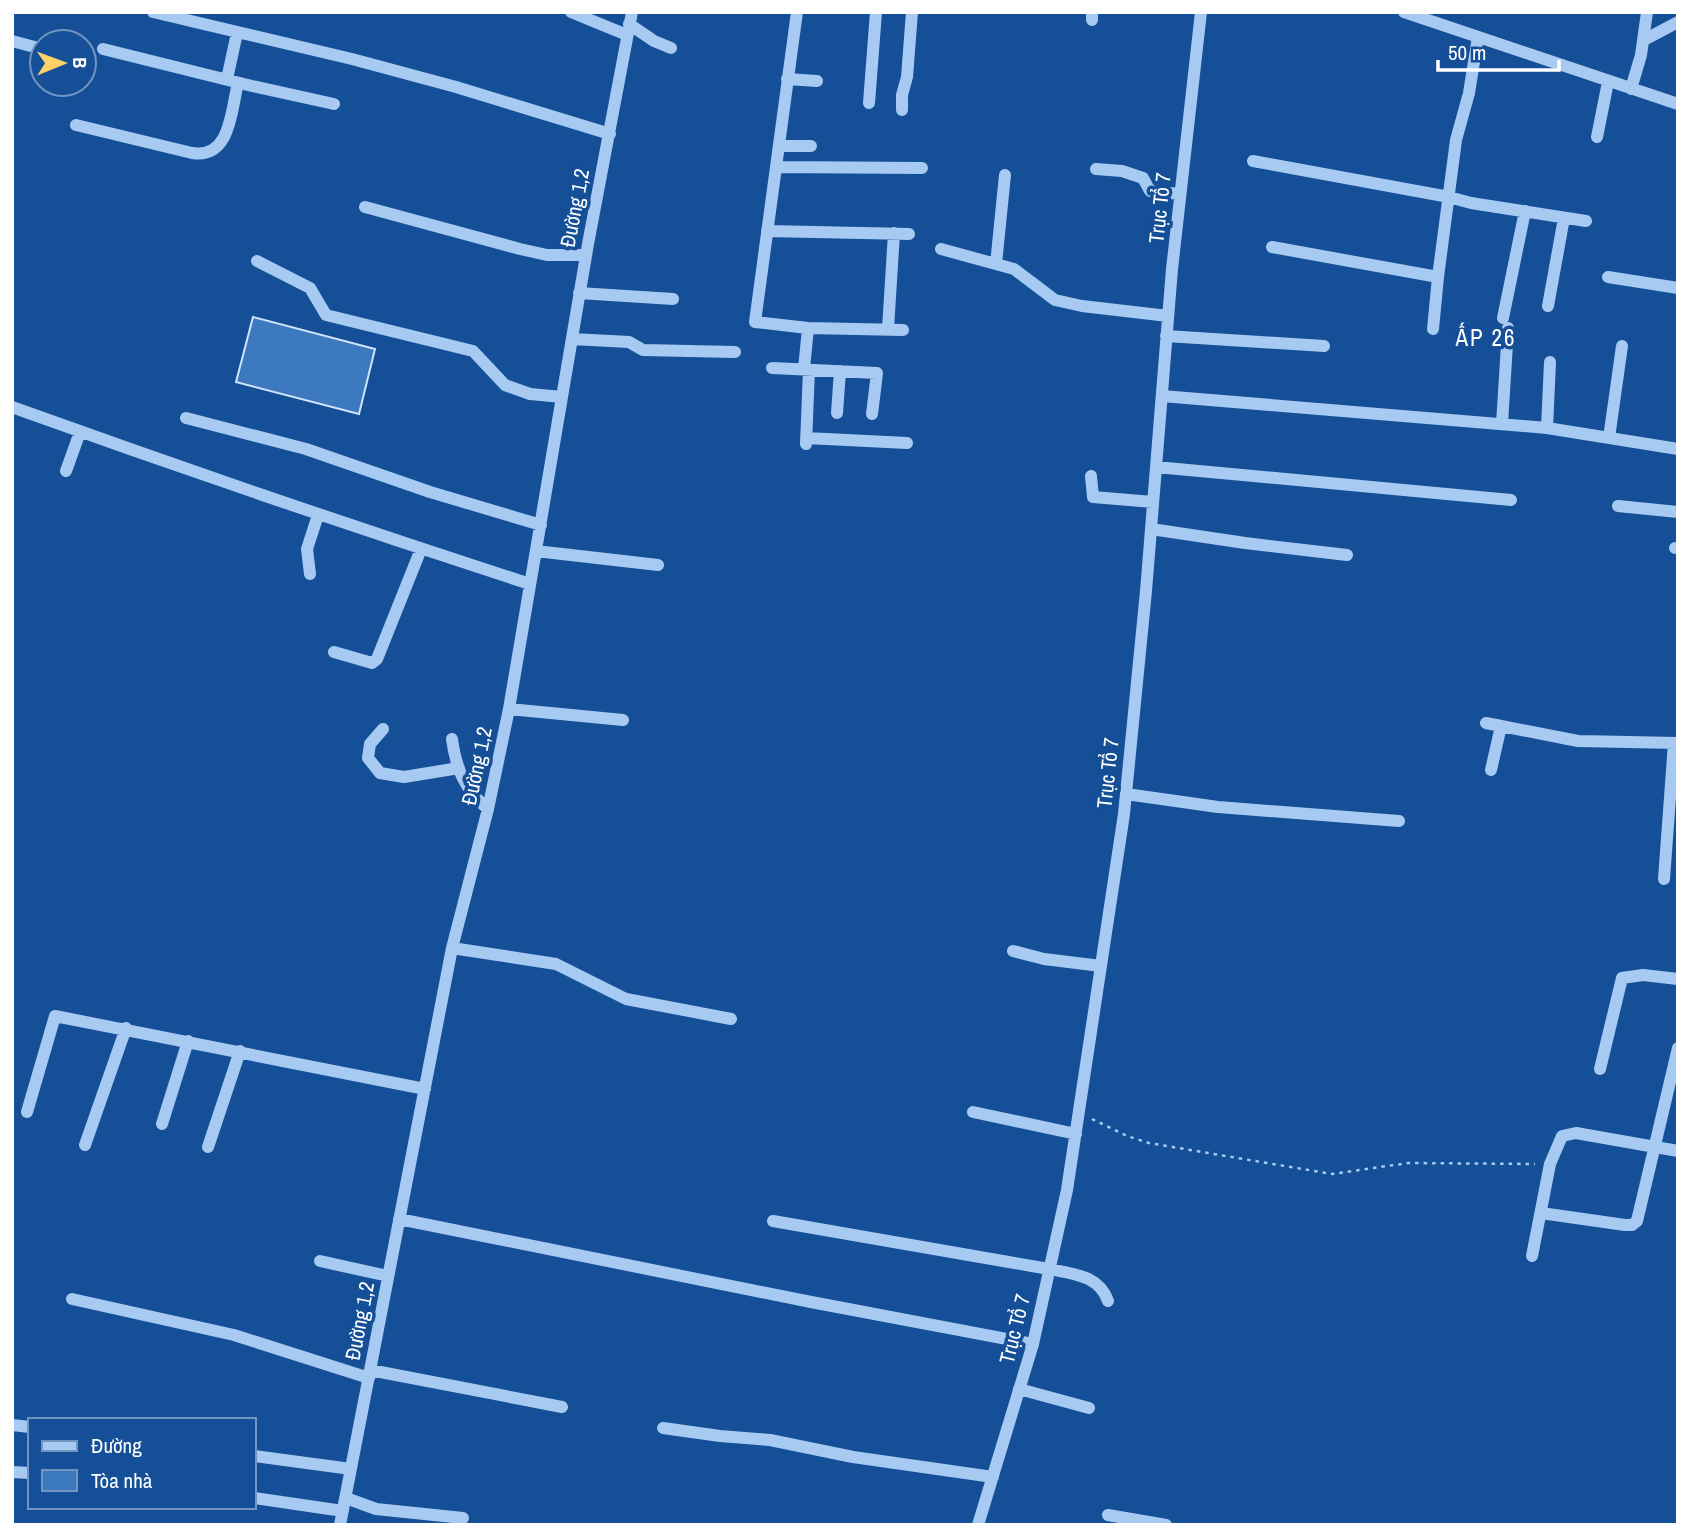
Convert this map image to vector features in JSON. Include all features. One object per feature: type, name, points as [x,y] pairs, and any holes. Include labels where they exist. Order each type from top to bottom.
[{"type":"street","points":[[153,12],[352,59],[456,87],[610,134]]},
{"type":"street","points":[[571,12],[630,24],[654,41],[671,47]]},
{"type":"street","points":[[797,12],[755,322],[808,328],[903,330]]},
{"type":"street","points":[[869,103],[876,12]]},
{"type":"street","points":[[902,110],[912,12]]},
{"type":"street","name":"Trục Tổ 7","points":[[978,1525],[1033,1344],[1067,1190],[1101,966],[1126,794],[1166,336],[1201,12]]},
{"type":"street","points":[[1404,12],[1678,104]]},
{"type":"street","points":[[1631,89],[1644,40],[1647,12]]},
{"type":"street","points":[[1644,40],[1678,22]]},
{"type":"street","name":"Đường 1,2","points":[[340,1525],[452,948],[488,809],[509,709],[579,293],[630,24]]},
{"type":"street","points":[[76,125],[192,153],[208,153],[225,139],[237,33]]},
{"type":"street","points":[[1433,329],[1456,140],[1469,93],[1478,37]]},
{"type":"street","points":[[103,49],[334,104]]},
{"type":"street","points":[[787,79],[817,81]]},
{"type":"street","points":[[1597,137],[1608,82]]},
{"type":"street","points":[[779,146],[811,146]]},
{"type":"street","points":[[1253,161],[1471,203],[1586,221]]},
{"type":"street","points":[[776,167],[922,168]]},
{"type":"street","points":[[1096,169],[1122,171],[1143,178],[1150,191],[1180,194]]},
{"type":"street","points":[[996,264],[1005,175]]},
{"type":"street","points":[[365,207],[547,255],[586,255]]},
{"type":"street","points":[[1502,424],[1505,323],[1525,211]]},
{"type":"street","points":[[1548,306],[1564,218]]},
{"type":"street","points":[[767,231],[909,233]]},
{"type":"street","points":[[888,329],[894,233]]},
{"type":"street","points":[[1272,247],[1438,277]]},
{"type":"street","points":[[941,249],[1014,270],[1055,300],[1082,306],[1168,316]]},
{"type":"street","points":[[257,261],[310,288],[326,314],[473,351],[505,385],[530,394],[562,397]]},
{"type":"street","points":[[1608,277],[1678,288]]},
{"type":"street","points":[[579,293],[673,299]]},
{"type":"street","points":[[808,328],[806,441],[907,443]]},
{"type":"street","points":[[1166,336],[1324,346]]},
{"type":"street","points":[[572,339],[629,342],[643,350],[735,352]]},
{"type":"street","points":[[1609,438],[1622,346]]},
{"type":"street","points":[[1547,428],[1550,362]]},
{"type":"street","points":[[772,368],[877,373],[872,414]]},
{"type":"street","points":[[837,413],[840,372]]},
{"type":"street","points":[[1161,396],[1547,428],[1609,438],[1676,444]]},
{"type":"street","points":[[12,407],[318,515],[530,584]]},
{"type":"street","points":[[186,418],[306,449],[430,492],[541,524]]},
{"type":"street","points":[[66,471],[80,432]]},
{"type":"street","points":[[1156,467],[1511,500]]},
{"type":"street","points":[[1091,476],[1093,497],[1153,502]]},
{"type":"street","points":[[1618,506],[1678,512]]},
{"type":"street","points":[[310,574],[307,549],[318,515]]},
{"type":"street","points":[[1151,529],[1347,555]]},
{"type":"street","points":[[334,652],[372,663],[377,659],[421,549]]},
{"type":"street","points":[[536,551],[658,565]]},
{"type":"street","points":[[509,709],[623,720]]},
{"type":"street","points":[[1486,723],[1578,741],[1676,743],[1664,879]]},
{"type":"street","points":[[1491,770],[1501,726]]},
{"type":"street","points":[[383,729],[370,744],[368,758],[380,773],[404,777],[459,768]]},
{"type":"street","points":[[452,739],[459,768],[472,796],[488,809]]},
{"type":"street","points":[[1126,794],[1218,807],[1399,821]]},
{"type":"street","points":[[452,948],[556,964],[626,999],[731,1019]]},
{"type":"street","points":[[1013,950],[1044,959],[1101,966]]},
{"type":"street","points":[[1600,1069],[1622,978],[1643,975],[1678,979]]},
{"type":"street","points":[[27,1112],[55,1016],[425,1089]]},
{"type":"street","points":[[85,1146],[126,1028]]},
{"type":"street","points":[[162,1124],[188,1041]]},
{"type":"street","points":[[1541,1213],[1632,1225],[1637,1221],[1678,1048]]},
{"type":"street","points":[[208,1146],[240,1051]]},
{"type":"street","points":[[973,1112],[1076,1134]]},
{"type":"street","points":[[1532,1256],[1550,1164],[1559,1140],[1567,1133],[1678,1151]]},
{"type":"street","points":[[399,1219],[1033,1344]]},
{"type":"street","points":[[773,1221],[1090,1278],[1105,1290],[1108,1301]]},
{"type":"street","points":[[320,1261],[388,1276]]},
{"type":"street","points":[[72,1299],[234,1335],[369,1374],[562,1408]]},
{"type":"street","points":[[1019,1389],[1089,1408]]},
{"type":"street","points":[[663,1428],[770,1440],[853,1457],[993,1477]]},
{"type":"street","points":[[256,1456],[351,1469]]},
{"type":"street","points":[[256,1498],[463,1518]]},
{"type":"street","points":[[1108,1515],[1166,1525]]},
{"type":"path","points":[[1079,1112],[1127,1136],[1149,1143],[1332,1174],[1408,1163],[1550,1164]]},
{"type":"building","points":[[253,317],[375,349],[359,414],[236,382]]},
{"type":"district","name":"ẤP 26","points":[[1486,338]]}]
